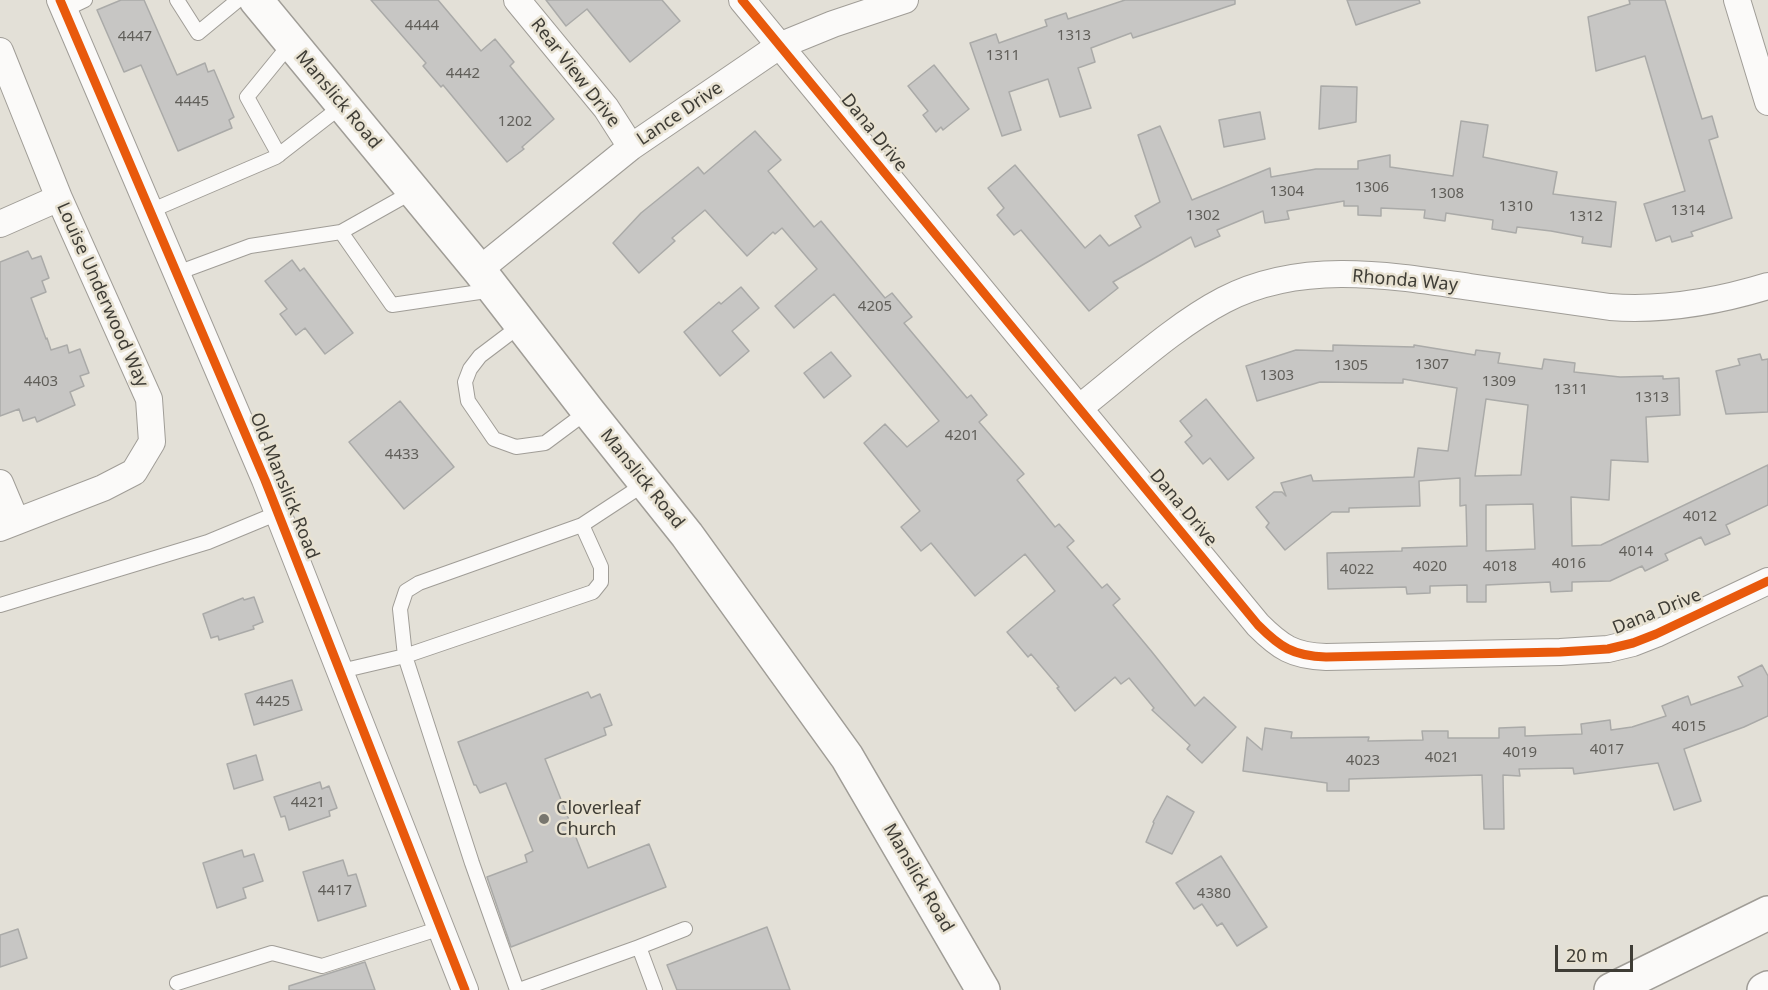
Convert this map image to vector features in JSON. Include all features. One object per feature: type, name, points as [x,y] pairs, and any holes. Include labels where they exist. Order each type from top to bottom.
[{"type":"main road","name":"Manslick Road","points":[[256,0],[487,280],[687,535],[848,757],[983,990]]},
{"type":"main road","points":[[1611,990],[1768,913]]},
{"type":"street","name":"Rear View Drive","points":[[518,0],[606,108],[631,147]]},
{"type":"street","name":"Dana Drive","points":[[742,0],[1258,625],[1276,643],[1290,651],[1309,656],[1537,653],[1608,649],[1656,634],[1768,581]]},
{"type":"street","name":"Lance Drive","points":[[487,280],[631,147],[779,46],[833,24],[905,0]]},
{"type":"street","points":[[1737,0],[1768,102]]},
{"type":"street","name":"Old Manslick Road","points":[[69,3],[150,211],[278,513],[465,990]]},
{"type":"street","name":"Louise Underwood Way","points":[[0,51],[58,198],[149,399],[152,442],[134,471],[103,488],[8,525]]},
{"type":"street","points":[[0,224],[58,198]]},
{"type":"street","name":"Rhonda Way","points":[[1079,408],[1194,318],[1225,299],[1256,286],[1292,278],[1315,275],[1392,276],[1610,307],[1641,309],[1705,302],[1768,286]]},
{"type":"street","points":[[0,483],[8,525]]},
{"type":"lane","points":[[177,0],[198,33],[238,0]]},
{"type":"lane","points":[[279,155],[247,97],[291,43]]},
{"type":"lane","points":[[150,211],[279,155],[343,105]]},
{"type":"lane","points":[[177,273],[250,246],[341,232],[414,191]]},
{"type":"lane","points":[[341,232],[392,304],[487,280]]},
{"type":"lane","points":[[521,325],[480,356],[470,369],[465,382],[468,402],[494,439],[516,447],[545,443],[588,411]]},
{"type":"lane","points":[[646,483],[582,525],[419,583],[406,591],[400,609],[405,656],[472,863],[518,990],[685,929]]},
{"type":"lane","points":[[0,605],[208,542],[278,513]]},
{"type":"lane","points":[[341,671],[405,656],[594,592],[601,582],[601,567],[582,525]]},
{"type":"lane","points":[[177,983],[272,953],[322,966],[441,928]]},
{"type":"lane","points":[[639,947],[654,990]]},
{"type":"building","points":[[121,0],[144,0],[177,75],[205,63],[208,72],[214,70],[234,117],[229,120],[232,128],[178,151],[141,65],[124,72],[97,10]]},
{"type":"building","points":[[371,0],[438,0],[481,51],[495,39],[514,62],[510,66],[554,119],[522,147],[524,149],[507,162],[443,85],[441,87],[423,66],[426,63]]},
{"type":"building","points":[[546,0],[662,0],[680,21],[630,62],[587,9],[566,26]]},
{"type":"building","points":[[1125,0],[1235,0],[1235,4],[1133,38],[1131,33],[1091,48],[1095,62],[1078,68],[1091,108],[1060,117],[1048,79],[1009,92],[1021,130],[1002,136],[970,43],[996,34],[999,43],[1047,26],[1045,20],[1066,13],[1068,19]]},
{"type":"building","points":[[1347,0],[1419,0],[1420,3],[1356,25]]},
{"type":"building","points":[[1629,0],[1665,0],[1702,119],[1712,116],[1718,137],[1709,140],[1732,218],[1691,232],[1693,236],[1672,242],[1670,236],[1656,241],[1644,204],[1685,191],[1645,56],[1596,71],[1588,17],[1630,4]]},
{"type":"building","points":[[934,65],[969,109],[943,130],[941,127],[936,132],[923,115],[928,111],[908,86]]},
{"type":"building","points":[[1321,86],[1357,87],[1356,122],[1319,129]]},
{"type":"building","points":[[1260,112],[1265,139],[1224,147],[1219,120]]},
{"type":"building","points":[[1461,121],[1488,125],[1483,157],[1557,172],[1553,194],[1616,202],[1611,247],[1582,243],[1583,237],[1551,231],[1517,227],[1516,233],[1492,229],[1493,220],[1446,213],[1445,221],[1424,218],[1425,210],[1381,208],[1381,216],[1358,215],[1358,206],[1344,206],[1344,201],[1287,211],[1289,219],[1265,223],[1263,211],[1217,230],[1220,236],[1195,247],[1191,237],[1113,282],[1118,288],[1089,311],[1021,230],[1014,235],[997,215],[1004,208],[988,188],[1015,165],[1085,248],[1100,235],[1109,246],[1141,227],[1135,216],[1160,202],[1138,135],[1160,126],[1192,200],[1270,168],[1271,177],[1316,169],[1358,169],[1358,161],[1390,155],[1390,167],[1453,176]]},
{"type":"building","points":[[755,131],[781,160],[768,171],[814,227],[821,221],[885,298],[892,293],[912,317],[904,323],[967,398],[971,395],[987,415],[979,422],[1024,474],[1017,480],[1055,527],[1059,524],[1074,541],[1067,547],[1102,588],[1107,584],[1120,599],[1113,605],[1195,706],[1204,697],[1236,727],[1202,763],[1187,749],[1190,745],[1152,710],[1154,708],[1129,678],[1121,684],[1115,677],[1075,711],[1057,688],[1059,687],[1031,654],[1028,657],[1007,632],[1055,591],[1025,554],[975,596],[931,543],[921,551],[901,527],[920,511],[864,443],[885,424],[907,447],[939,421],[834,294],[794,328],[775,306],[817,269],[782,228],[775,234],[773,232],[747,256],[705,210],[672,238],[675,241],[639,273],[613,243],[641,213],[698,167],[704,174]]},
{"type":"building","points":[[28,251],[32,259],[41,256],[49,278],[42,281],[46,292],[31,298],[51,350],[67,345],[69,353],[80,349],[89,373],[80,376],[84,386],[70,392],[75,405],[37,422],[35,417],[23,421],[19,409],[0,416],[0,262]]},
{"type":"building","points":[[292,260],[300,271],[304,268],[353,333],[325,354],[305,328],[296,335],[280,314],[287,309],[265,281]]},
{"type":"building","points":[[741,287],[759,308],[732,331],[749,351],[720,376],[684,332],[719,302],[721,304]]},
{"type":"building","points":[[1333,345],[1414,347],[1414,345],[1475,355],[1476,350],[1500,353],[1498,363],[1542,369],[1544,359],[1575,363],[1574,372],[1620,377],[1679,378],[1680,415],[1646,417],[1648,462],[1611,460],[1609,500],[1571,497],[1572,546],[1601,545],[1768,465],[1768,505],[1726,525],[1730,534],[1705,545],[1701,537],[1665,554],[1668,560],[1645,571],[1642,566],[1610,581],[1572,582],[1572,591],[1551,592],[1550,582],[1486,585],[1486,602],[1467,602],[1467,585],[1430,586],[1430,593],[1407,594],[1406,587],[1328,589],[1327,553],[1467,546],[1466,505],[1460,506],[1460,478],[1419,481],[1420,506],[1349,508],[1349,512],[1332,512],[1285,550],[1266,527],[1269,523],[1256,507],[1274,492],[1282,492],[1286,496],[1281,483],[1311,475],[1313,481],[1414,477],[1418,448],[1448,451],[1457,388],[1403,379],[1403,383],[1320,382],[1257,401],[1246,366],[1296,350],[1333,351]],"holes":[[[1486,399],[1528,405],[1521,475],[1475,476]],[[1533,504],[1535,549],[1486,551],[1486,505]]]},
{"type":"building","points":[[831,352],[851,376],[824,398],[804,373]]},
{"type":"building","points":[[1760,354],[1762,360],[1768,359],[1768,412],[1726,414],[1716,371],[1740,365],[1738,359]]},
{"type":"building","points":[[1206,399],[1254,458],[1228,480],[1210,458],[1203,464],[1185,442],[1192,436],[1180,421]]},
{"type":"building","points":[[400,401],[454,467],[404,509],[349,442]]},
{"type":"building","points":[[254,597],[263,622],[253,626],[254,629],[219,640],[218,636],[211,638],[203,614],[243,598],[244,600]]},
{"type":"building","points":[[1762,665],[1768,676],[1768,716],[1684,749],[1701,801],[1674,810],[1658,763],[1574,774],[1573,768],[1519,769],[1520,776],[1503,775],[1504,829],[1484,829],[1482,775],[1349,779],[1349,791],[1327,791],[1327,783],[1243,771],[1247,737],[1262,750],[1265,728],[1292,732],[1291,738],[1369,737],[1368,741],[1423,740],[1422,731],[1448,731],[1448,738],[1499,738],[1499,728],[1525,727],[1525,736],[1582,734],[1581,724],[1610,720],[1611,730],[1632,727],[1666,716],[1662,706],[1688,696],[1691,705],[1743,686],[1738,677]]},
{"type":"building","points":[[292,680],[302,710],[254,725],[245,694]]},
{"type":"building","name":"Cloverleaf Church","points":[[588,692],[591,698],[600,694],[612,725],[604,728],[606,735],[545,759],[588,868],[649,844],[666,887],[511,947],[487,877],[527,862],[525,855],[533,851],[506,783],[480,793],[474,785],[458,742]]},
{"type":"building","points":[[256,755],[263,780],[234,789],[227,764]]},
{"type":"building","points":[[320,782],[322,789],[329,786],[337,808],[329,811],[330,816],[289,830],[285,816],[281,817],[274,797]]},
{"type":"building","points":[[1167,796],[1194,812],[1172,854],[1146,842],[1153,822]]},
{"type":"building","points":[[242,850],[244,857],[254,854],[263,881],[243,888],[246,898],[217,908],[203,863]]},
{"type":"building","points":[[1221,856],[1267,927],[1237,946],[1222,923],[1217,926],[1202,904],[1194,909],[1176,883]]},
{"type":"building","points":[[343,860],[348,876],[356,874],[366,906],[318,921],[303,872]]},
{"type":"building","points":[[767,927],[790,990],[677,990],[667,965]]},
{"type":"building","points":[[18,929],[27,958],[0,967],[0,935]]},
{"type":"building","points":[[365,962],[375,990],[289,990],[289,986]]},
{"type":"cycle path","points":[[60,0],[265,480],[465,990]]},
{"type":"cycle path","points":[[742,0],[1258,625],[1280,645],[1305,655],[1326,657],[1608,649],[1656,634],[1768,581]]},
{"type":"place","name":"Cloverleaf Church","points":[[544,819]]}]
